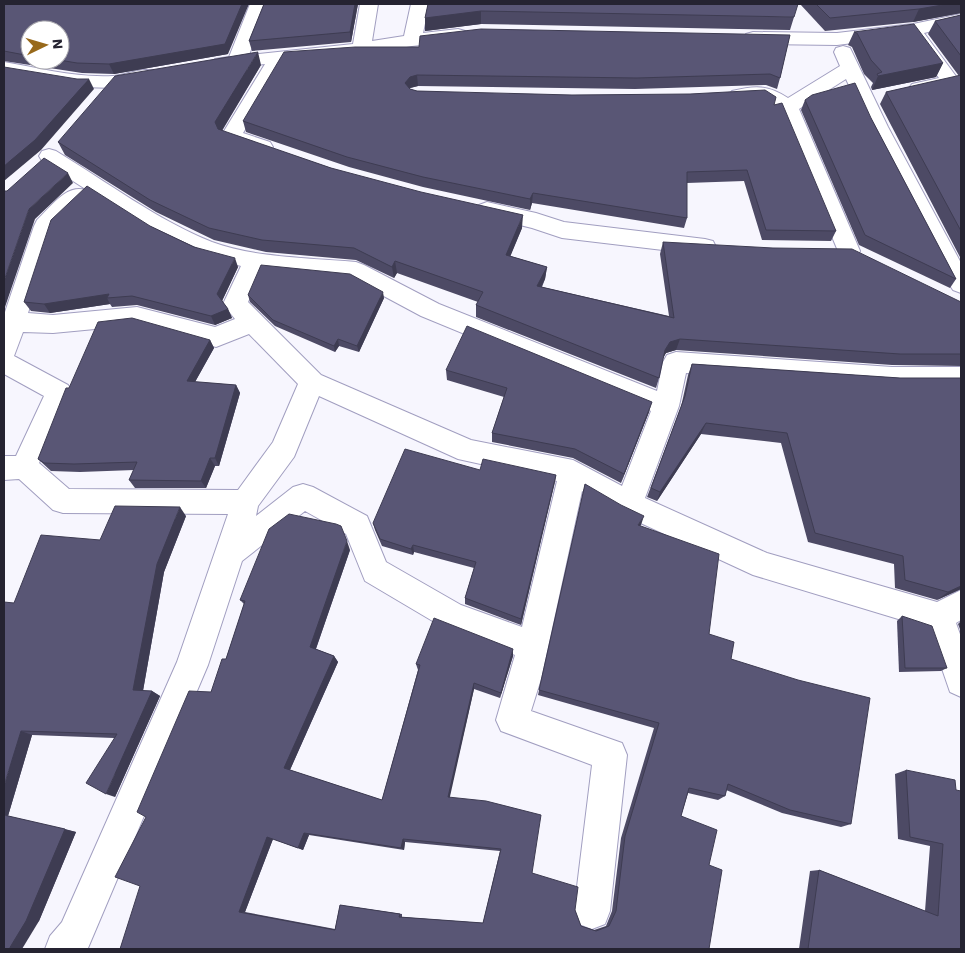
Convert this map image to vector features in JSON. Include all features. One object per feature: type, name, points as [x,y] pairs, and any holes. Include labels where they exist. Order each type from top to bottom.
[{"type":"street","points":[[237,60],[259,4]]},
{"type":"street","points":[[361,49],[369,4]]},
{"type":"street","points":[[412,40],[420,4]]},
{"type":"street","points":[[738,37],[837,39],[913,30],[961,18]]},
{"type":"street","points":[[904,91],[952,82],[913,30]]},
{"type":"street","points":[[202,66],[237,60],[278,58],[361,49],[412,40],[471,34]]},
{"type":"street","points":[[837,39],[850,68],[875,97],[961,284]]},
{"type":"street","points":[[277,152],[231,136],[278,58]]},
{"type":"street","points":[[4,68],[82,81],[114,82],[166,72]]},
{"type":"street","points":[[788,107],[850,68]]},
{"type":"street","points":[[4,90],[24,72]]},
{"type":"street","points":[[94,104],[114,82]]},
{"type":"street","points":[[716,96],[766,94],[788,107],[848,254]]},
{"type":"street","points":[[48,155],[163,228],[207,249],[255,261],[356,270],[430,310],[666,406]]},
{"type":"street","points":[[4,351],[45,226],[90,182]]},
{"type":"street","points":[[470,206],[536,221],[562,230],[723,249]]},
{"type":"street","points":[[255,261],[235,304],[312,382],[468,451],[573,472],[629,504],[763,566],[950,610],[961,681]]},
{"type":"street","points":[[13,322],[54,324],[137,316],[216,337],[254,322]]},
{"type":"street","points":[[4,362],[59,392],[14,467],[64,501],[246,502]]},
{"type":"street","points":[[629,504],[666,406],[676,362],[892,377],[961,377]]},
{"type":"street","points":[[63,949],[74,935],[192,665],[246,502],[284,449],[312,382]]},
{"type":"street","points":[[573,472],[524,679],[512,720],[610,755],[592,911]]},
{"type":"street","points":[[230,553],[303,496],[357,525],[375,571],[452,616],[532,646]]},
{"type":"building","points":[[4,4],[242,4],[225,44],[109,64],[77,63],[70,62],[70,20],[20,20],[20,54],[4,51]]},
{"type":"building","points":[[264,4],[355,4],[350,32],[249,41]]},
{"type":"building","points":[[428,4],[798,4],[794,17],[481,11],[425,18]]},
{"type":"building","points":[[816,4],[948,4],[919,9],[830,18]]},
{"type":"building","points":[[961,15],[961,56],[935,21]]},
{"type":"building","points":[[914,24],[943,63],[878,76],[877,74],[882,72],[871,60],[857,33],[854,32]]},
{"type":"building","points":[[481,29],[790,35],[780,78],[770,74],[637,78],[417,75],[410,77],[405,83],[410,89],[417,91],[572,95],[690,94],[765,90],[776,97],[774,105],[782,103],[836,231],[766,230],[747,170],[687,172],[687,218],[533,193],[530,199],[423,177],[347,157],[243,121],[284,52],[355,47],[419,47],[420,36]]},
{"type":"building","points":[[258,52],[215,122],[218,129],[331,168],[421,192],[523,215],[506,255],[547,267],[537,286],[674,318],[663,242],[773,248],[852,249],[961,302],[961,354],[900,354],[680,339],[670,342],[665,350],[659,378],[476,305],[483,292],[395,261],[392,267],[354,248],[262,240],[209,228],[150,200],[58,142],[115,76]]},
{"type":"building","points":[[4,67],[77,79],[89,79],[35,140],[4,166]]},
{"type":"building","points":[[961,75],[961,231],[886,92]]},
{"type":"building","points":[[855,83],[871,118],[956,279],[865,235],[805,100],[812,95]]},
{"type":"building","points":[[44,158],[68,173],[29,209],[4,281],[4,191],[7,191]]},
{"type":"building","points":[[87,186],[150,226],[194,247],[235,258],[217,294],[228,309],[211,316],[132,296],[107,298],[109,294],[44,304],[24,302],[51,220]]},
{"type":"building","points":[[261,265],[350,274],[383,292],[357,346],[338,339],[334,346],[273,320],[248,295]]},
{"type":"building","points":[[132,318],[210,340],[187,381],[236,385],[215,458],[210,458],[201,481],[129,480],[137,462],[74,464],[44,463],[38,459],[66,388],[69,388],[98,322]]},
{"type":"building","points":[[467,326],[652,402],[624,474],[575,449],[492,433],[507,388],[446,370]]},
{"type":"building","points":[[692,364],[900,378],[961,378],[961,586],[948,592],[905,580],[903,556],[815,533],[787,433],[706,423],[660,492],[651,488],[685,396]]},
{"type":"building","points":[[405,449],[480,470],[483,459],[556,475],[521,619],[465,598],[476,562],[413,545],[411,549],[380,539],[373,523]]},
{"type":"building","points":[[585,484],[644,516],[638,525],[719,554],[709,634],[734,642],[731,659],[798,680],[870,698],[851,824],[790,810],[728,784],[725,796],[689,788],[681,816],[717,830],[709,865],[722,870],[709,949],[120,949],[140,886],[115,877],[146,817],[137,812],[189,691],[211,692],[222,659],[226,659],[245,601],[240,600],[269,529],[289,514],[341,526],[347,541],[310,647],[334,656],[284,768],[382,800],[420,665],[416,664],[434,618],[513,649],[501,693],[474,683],[448,797],[486,801],[541,815],[532,873],[578,887],[575,910],[581,926],[596,931],[609,926],[616,911],[625,836],[659,723],[539,690]],"holes":[[[304,833],[401,848],[403,839],[501,849],[483,923],[399,917],[400,914],[340,905],[335,930],[239,912],[267,837],[298,848]]]},
{"type":"building","points":[[115,506],[180,507],[157,564],[133,690],[152,691],[106,794],[86,783],[117,734],[21,731],[4,786],[4,602],[14,603],[41,535],[100,540]]},
{"type":"building","points":[[902,616],[932,626],[947,668],[905,668]]},
{"type":"building","points":[[906,770],[955,780],[956,790],[961,791],[961,949],[808,949],[819,870],[938,916],[943,844],[910,837]]},
{"type":"building","points":[[4,815],[65,829],[26,921],[9,949],[4,949]]}]
